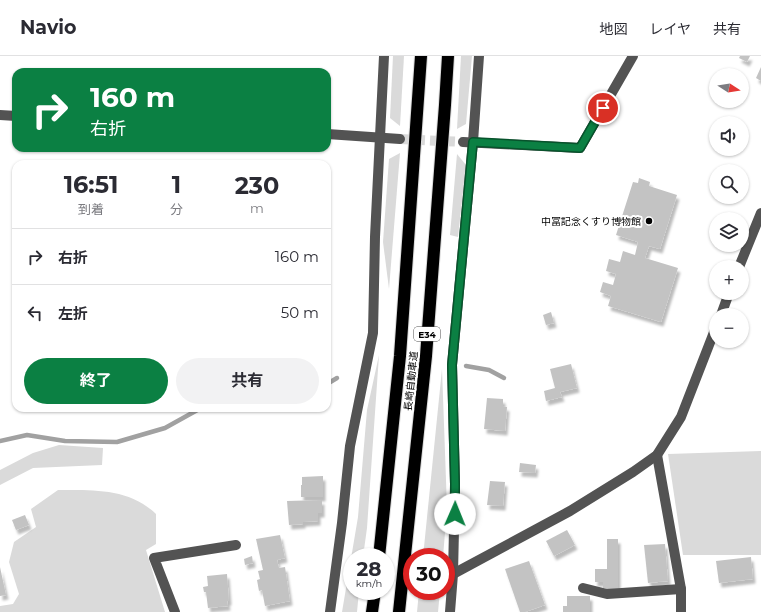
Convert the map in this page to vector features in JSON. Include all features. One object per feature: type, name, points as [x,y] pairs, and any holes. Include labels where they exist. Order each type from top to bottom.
[{"type":"highway","name":"長崎自動車道","points":[[380,548],[400,356],[421,56]]},
{"type":"highway","name":"長崎自動車道","points":[[399,612],[426,356],[448,56]]},
{"type":"highway","points":[[372,612],[374,600]]},
{"type":"street","points":[[330,612],[342,523],[350,446],[373,333],[384,56]]},
{"type":"street","points":[[454,548],[455,484],[452,365],[468,142],[479,56]]},
{"type":"street","points":[[468,142],[580,148],[633,56]]},
{"type":"street","points":[[0,115],[12,116]]},
{"type":"street","points":[[331,134],[400,139]]},
{"type":"street","points":[[742,260],[761,213]]},
{"type":"street","points":[[455,573],[570,511],[633,472],[657,455],[681,417],[709,345]]},
{"type":"street","points":[[657,455],[681,589],[681,612]]},
{"type":"street","points":[[175,612],[154,558],[236,545]]},
{"type":"street","points":[[583,588],[607,594],[681,589]]},
{"type":"street","points":[[450,612],[451,600]]},
{"type":"shaded area","points":[[393,56],[404,56],[400,126],[390,118]]},
{"type":"shaded area","points":[[461,56],[472,56],[466,124],[457,129]]},
{"type":"shaded area","points":[[400,153],[389,289],[383,242],[389,159]]},
{"type":"shaded area","points":[[457,154],[466,165],[458,237],[450,235]]},
{"type":"shaded area","points":[[379,355],[367,528],[364,548],[353,548],[358,517],[367,410]]},
{"type":"shaded area","points":[[442,369],[447,508],[444,548],[424,548]]},
{"type":"shaded area","points":[[59,445],[103,448],[102,465],[33,468],[0,485],[0,470],[33,453]]},
{"type":"shaded area","points":[[761,451],[761,555],[683,555],[668,454]]},
{"type":"shaded area","points":[[58,490],[110,492],[134,499],[156,514],[156,544],[146,550],[165,612],[0,612],[0,606],[13,604],[19,594],[9,562],[14,542],[36,527],[31,509]]},
{"type":"shaded area","points":[[344,600],[358,600],[357,612],[342,612]]},
{"type":"shaded area","points":[[418,600],[439,600],[438,612],[417,612]]},
{"type":"building","points":[[740,56],[750,56],[747,62],[739,58]]},
{"type":"building","points":[[761,67],[761,81],[756,78]]},
{"type":"building","points":[[639,178],[650,182],[649,186],[677,195],[660,249],[649,246],[645,258],[678,268],[661,322],[608,306],[611,296],[600,292],[603,282],[613,285],[616,274],[606,271],[609,259],[620,262],[623,251],[635,255],[638,242],[616,235],[633,182],[638,183]]},
{"type":"building","points":[[551,312],[554,323],[546,325],[543,315]]},
{"type":"building","points":[[571,364],[577,388],[560,392],[562,397],[546,401],[544,391],[555,388],[550,369]]},
{"type":"building","points":[[487,398],[503,399],[503,406],[507,407],[505,431],[484,429]]},
{"type":"building","points":[[520,463],[536,465],[535,473],[519,472]]},
{"type":"building","points":[[323,476],[323,497],[301,497],[302,477]]},
{"type":"building","points":[[490,481],[505,482],[503,506],[487,505]]},
{"type":"building","points":[[322,500],[322,513],[318,513],[318,521],[289,525],[287,501]]},
{"type":"building","points":[[25,515],[29,525],[16,530],[12,520]]},
{"type":"building","points":[[567,530],[575,545],[554,556],[546,541]]},
{"type":"building","points":[[280,535],[285,558],[277,560],[279,568],[285,567],[290,601],[265,606],[262,590],[259,591],[257,580],[260,579],[258,571],[263,570],[256,539]]},
{"type":"building","points":[[607,539],[618,539],[618,588],[603,588],[603,582],[595,582],[595,569],[607,569]]},
{"type":"building","points":[[665,544],[668,581],[648,583],[644,545]]},
{"type":"building","points":[[252,556],[253,563],[245,565],[244,559]]},
{"type":"building","points":[[751,557],[753,579],[719,583],[716,561]]},
{"type":"building","points":[[529,561],[545,605],[525,612],[520,612],[505,569]]},
{"type":"building","points":[[0,567],[6,595],[0,596]]},
{"type":"building","points":[[227,574],[228,606],[208,608],[206,592],[204,592],[203,587],[208,586],[207,576]]},
{"type":"building","points":[[567,596],[590,596],[590,612],[563,612],[563,606],[567,606]]},
{"type":"waterway","points":[[466,366],[489,370],[504,378]]},
{"type":"waterway","points":[[331,382],[337,378]]},
{"type":"waterway","points":[[0,441],[27,435],[65,441],[117,442],[165,428],[194,412]]},
{"type":"tunnel","points":[[400,139],[463,142]]},
{"type":"place","name":"中冨記念くすり博物館","points":[[649,221]]},
{"type":"route","points":[[455,514],[452,365],[473,142],[580,148],[603,108]]}]
